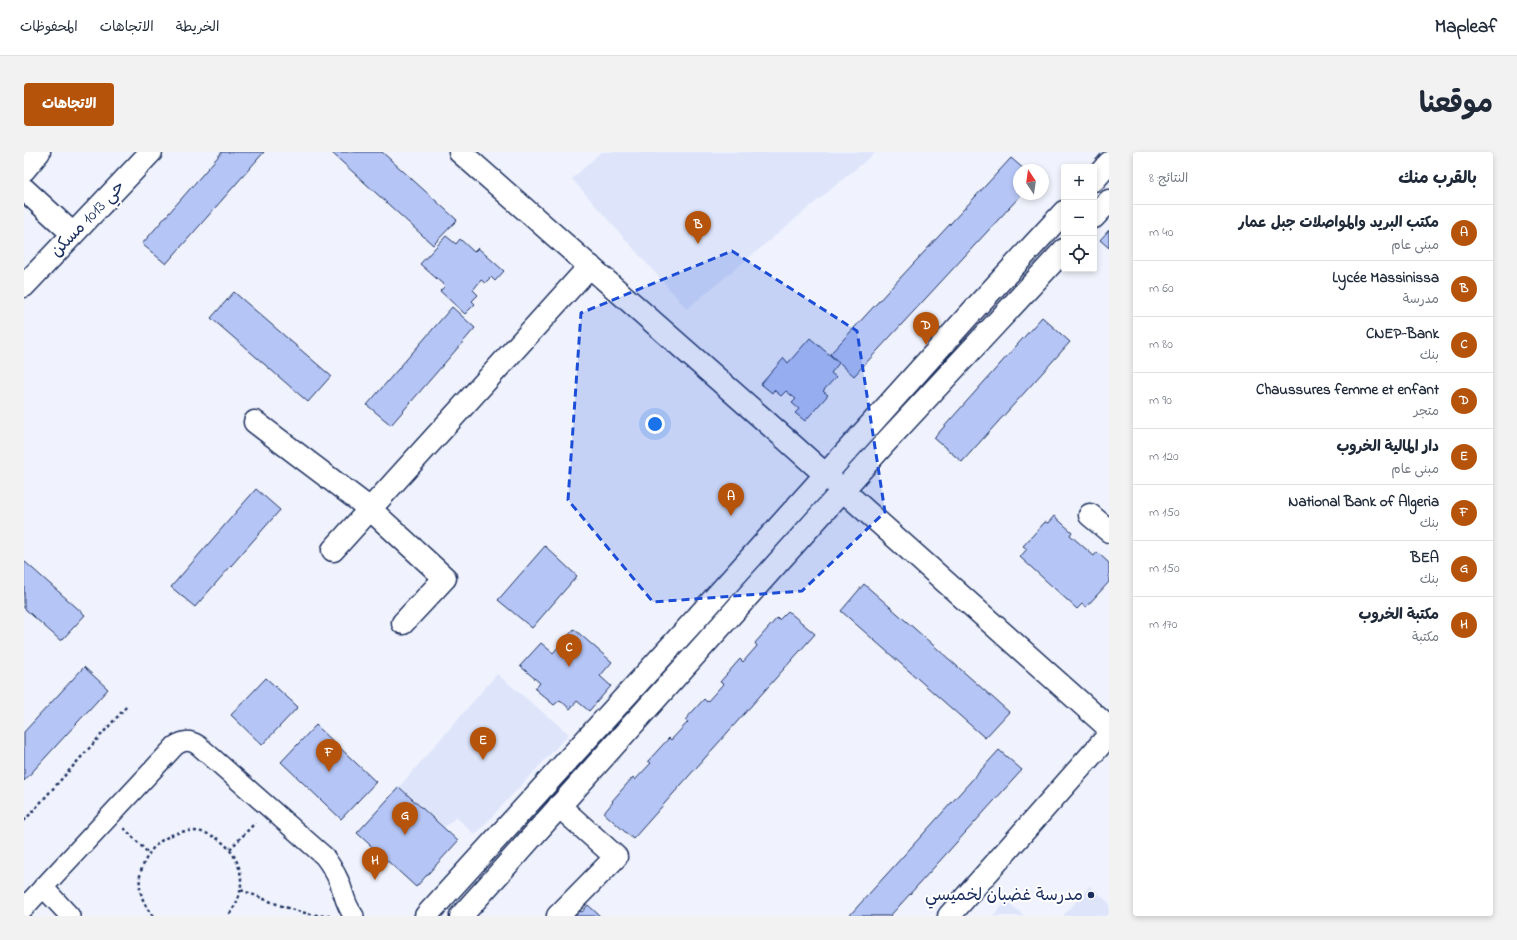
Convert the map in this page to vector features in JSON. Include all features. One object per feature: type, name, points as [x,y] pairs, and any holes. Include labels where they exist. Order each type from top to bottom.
[{"type":"street","points":[[24,170],[39,152]]},
{"type":"street","name":"حي 1013 مسكن","points":[[24,286],[151,152]]},
{"type":"street","points":[[460,152],[826,474],[1109,728]]},
{"type":"street","points":[[1097,177],[1109,163]]},
{"type":"street","points":[[24,189],[73,234]]},
{"type":"street","points":[[1097,214],[1109,201]]},
{"type":"street","points":[[426,916],[977,306],[1061,215]]},
{"type":"street","points":[[460,916],[843,490],[1061,253]]},
{"type":"street","points":[[333,550],[590,266]]},
{"type":"street","points":[[255,422],[370,509],[445,578],[403,623]]},
{"type":"street","points":[[1090,515],[1109,531]]},
{"type":"street","points":[[949,916],[1109,735]]},
{"type":"street","points":[[24,908],[175,746],[182,741],[190,741],[198,745],[324,856],[333,868],[340,882],[344,899],[353,915]]},
{"type":"street","points":[[558,916],[616,857],[559,806]]},
{"type":"street","points":[[43,887],[70,916]]},
{"type":"path","points":[[24,822],[128,706]]},
{"type":"path","points":[[230,849],[269,808]]},
{"type":"path","points":[[112,814],[149,854]]},
{"type":"path","points":[[153,916],[145,904],[141,894],[141,873],[144,863],[156,845],[177,833],[188,831],[211,835],[222,841],[236,858],[242,879],[241,890],[237,903],[228,916]]},
{"type":"path","points":[[241,890],[299,912],[323,916],[353,915]]},
{"type":"highlighted area","points":[[732,251],[857,331],[885,512],[802,591],[653,602],[568,500],[581,313]]},
{"type":"shaded area","points":[[601,152],[876,152],[687,309],[572,179]]},
{"type":"shaded area","points":[[497,674],[569,734],[475,835],[456,817],[444,828],[399,787]]},
{"type":"shaded area","name":"مدرسة غضبان لخميسي","points":[[1090,886],[1109,903],[1109,916],[1063,916]]},
{"type":"shaded area","name":"مدرسة غضبان لخميسي","points":[[1007,901],[1024,916],[993,916]]},
{"type":"building","points":[[222,152],[264,152],[166,264],[142,244]]},
{"type":"building","points":[[331,152],[382,152],[457,220],[433,245]]},
{"type":"building","points":[[1011,158],[1018,164],[1013,164],[1013,200],[1016,200],[854,376],[830,354]]},
{"type":"building","points":[[1109,230],[1109,248],[1100,240]]},
{"type":"building","points":[[446,236],[456,244],[460,239],[474,252],[478,248],[504,271],[495,281],[491,277],[485,283],[481,280],[473,290],[478,295],[472,301],[475,304],[465,314],[440,291],[445,286],[420,264]]},
{"type":"building","points":[[234,292],[331,376],[308,402],[211,318]]},
{"type":"building","points":[[452,307],[475,328],[391,425],[367,405]]},
{"type":"building","points":[[1042,317],[1070,342],[962,462],[934,438]]},
{"type":"building","points":[[810,338],[839,363],[831,373],[836,377],[823,391],[828,395],[805,421],[795,413],[799,409],[792,403],[796,399],[786,391],[781,396],[774,390],[772,393],[761,384],[784,358],[788,363]]},
{"type":"building","points":[[256,489],[280,510],[195,607],[171,587]]},
{"type":"building","points":[[1054,516],[1072,532],[1070,535],[1094,556],[1097,552],[1109,563],[1109,582],[1086,607],[1082,604],[1077,609],[1020,557],[1027,549],[1023,546],[1045,522],[1048,523]]},
{"type":"building","points":[[545,546],[577,576],[532,628],[498,600]]},
{"type":"building","points":[[24,561],[85,615],[61,641],[24,608]]},
{"type":"building","points":[[864,584],[1009,712],[985,738],[841,611]]},
{"type":"building","points":[[788,611],[815,634],[633,839],[604,813],[613,802],[612,801],[633,777],[635,780],[651,763],[648,761],[669,738],[671,740],[688,722],[685,720],[704,699],[707,702],[723,684],[720,682],[740,659],[743,662],[757,646],[755,643],[777,618],[779,620]]},
{"type":"building","points":[[574,629],[612,662],[600,676],[611,686],[589,711],[577,701],[570,709],[560,700],[554,705],[535,689],[540,683],[520,666],[541,643],[553,653]]},
{"type":"building","points":[[84,667],[108,689],[24,781],[24,732]]},
{"type":"building","points":[[266,678],[298,707],[262,745],[231,715]]},
{"type":"building","points":[[316,725],[376,782],[341,819],[281,762]]},
{"type":"building","points":[[999,750],[1022,770],[890,916],[849,916]]},
{"type":"building","points":[[399,787],[458,841],[416,887],[357,833]]},
{"type":"building","points":[[588,905],[600,916],[574,916],[579,911],[582,912]]},
{"type":"place","name":"Lycée Massinissa","points":[[698,244]]},
{"type":"place","name":"Chaussures femme et enfant","points":[[926,345]]},
{"type":"place","name":"مكتب البريد والمواصلات جبل عمار","points":[[731,516]]},
{"type":"place","name":"CNEP-Bank","points":[[569,667]]},
{"type":"place","name":"دار المالية الخروب","points":[[483,760]]},
{"type":"place","name":"National Bank of Algeria","points":[[329,772]]},
{"type":"place","name":"BEA","points":[[405,835]]},
{"type":"place","name":"مكتبة الخروب","points":[[375,880]]},
{"type":"place","name":"مدرسة غضبان لخميسي","points":[[1091,895]]}]
